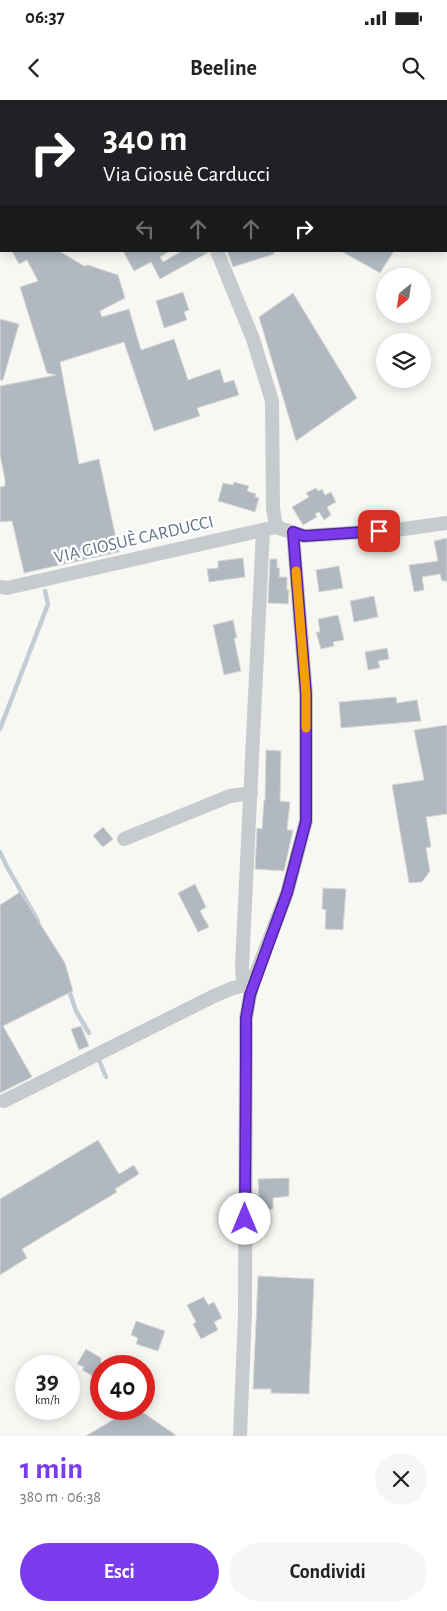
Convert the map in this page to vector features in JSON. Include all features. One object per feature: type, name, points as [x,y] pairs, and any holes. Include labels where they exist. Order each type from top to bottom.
[{"type":"street","points":[[217,252],[253,339],[272,402],[273,508],[258,605],[258,648],[242,966],[248,985]]},
{"type":"street","points":[[269,529],[293,532],[304,536],[396,530],[447,523]]},
{"type":"street","name":"VIA GIOSUÈ CARDUCCI","points":[[0,587],[7,588],[269,529]]},
{"type":"street","points":[[240,1436],[245,1312],[246,1026],[248,985],[287,893],[306,821],[306,694],[293,532]]},
{"type":"street","points":[[124,839],[230,796],[250,793]]},
{"type":"street","points":[[4,1101],[214,996],[232,988],[248,985]]},
{"type":"building","points":[[13,252],[61,252],[84,266],[88,265],[118,275],[125,298],[100,311],[102,317],[129,309],[141,350],[174,339],[188,380],[220,369],[224,383],[234,380],[239,395],[197,408],[200,416],[154,431],[124,342],[60,362],[79,464],[99,459],[119,552],[24,573],[12,521],[0,522],[0,487],[5,486],[5,480],[0,455],[0,386],[56,375],[47,373],[20,287],[38,281],[27,260],[19,264]]},
{"type":"building","points":[[124,252],[168,252],[160,257],[163,262],[180,252],[209,252],[160,279],[151,262],[134,271]]},
{"type":"building","points":[[227,252],[274,252],[274,254],[233,267]]},
{"type":"building","points":[[343,252],[393,252],[383,268],[376,268],[376,271]]},
{"type":"building","points":[[183,292],[189,310],[184,312],[187,320],[164,328],[156,301]]},
{"type":"building","points":[[293,293],[357,398],[296,441],[259,317]]},
{"type":"building","points":[[0,319],[19,324],[3,380],[0,380]]},
{"type":"building","points":[[234,482],[249,486],[247,491],[256,494],[255,497],[259,498],[255,512],[218,501],[223,483],[233,485]]},
{"type":"building","points":[[316,488],[318,491],[322,489],[325,495],[331,492],[336,502],[327,507],[331,515],[324,520],[319,512],[315,514],[317,517],[303,525],[292,507],[309,497],[306,493]]},
{"type":"building","points":[[447,538],[447,581],[442,581],[440,574],[422,577],[424,590],[414,592],[409,565],[438,561],[434,541]]},
{"type":"building","points":[[243,558],[245,577],[209,582],[207,569],[218,568],[218,561]]},
{"type":"building","points":[[270,559],[277,559],[277,568],[280,568],[279,577],[287,577],[287,590],[289,590],[288,604],[268,603]]},
{"type":"building","points":[[339,566],[343,588],[319,592],[316,570]]},
{"type":"building","points":[[374,596],[378,617],[354,622],[350,601]]},
{"type":"building","points":[[338,615],[344,640],[333,642],[334,646],[321,649],[316,632],[320,632],[318,619]]},
{"type":"building","points":[[233,620],[237,638],[234,638],[241,671],[224,675],[213,625]]},
{"type":"building","points":[[387,648],[389,659],[378,661],[380,668],[368,670],[365,652]]},
{"type":"building","points":[[396,697],[397,703],[417,700],[421,721],[341,728],[339,702]]},
{"type":"building","points":[[447,725],[447,814],[426,817],[431,847],[426,848],[430,871],[422,882],[409,883],[392,785],[424,780],[414,730]]},
{"type":"building","points":[[266,750],[281,751],[280,801],[290,802],[287,830],[293,830],[284,871],[255,869],[257,828],[262,829],[265,800]]},
{"type":"building","points":[[103,827],[113,839],[103,847],[93,836]]},
{"type":"building","points":[[195,884],[206,907],[200,911],[209,927],[198,932],[178,893]]},
{"type":"building","points":[[323,888],[346,889],[343,930],[325,929],[326,910],[322,909]]},
{"type":"building","points":[[20,892],[65,963],[73,991],[3,1026],[32,1077],[0,1093],[0,905]]},
{"type":"building","points":[[81,1026],[89,1046],[79,1050],[71,1029]]},
{"type":"building","points":[[98,1140],[119,1174],[134,1165],[139,1174],[115,1189],[117,1192],[22,1249],[27,1258],[0,1275],[0,1199]]},
{"type":"building","points":[[289,1178],[289,1196],[273,1198],[273,1209],[254,1210],[254,1198],[259,1198],[258,1179]]},
{"type":"building","points":[[258,1276],[314,1279],[309,1394],[271,1393],[271,1389],[253,1389]]},
{"type":"building","points":[[204,1297],[208,1305],[214,1302],[222,1318],[214,1322],[218,1330],[201,1339],[193,1324],[196,1322],[187,1305]]},
{"type":"building","points":[[136,1321],[165,1331],[158,1351],[136,1344],[138,1338],[131,1335]]},
{"type":"building","points":[[86,1349],[96,1355],[90,1355],[90,1374],[82,1370],[84,1367],[80,1365],[80,1359]]},
{"type":"building","points":[[113,1420],[154,1420],[177,1436],[86,1436]]},
{"type":"waterway","points":[[0,729],[48,604],[45,591]]},
{"type":"waterway","points":[[0,852],[38,921]]},
{"type":"waterway","points":[[68,987],[76,1011],[89,1033]]},
{"type":"waterway","points":[[99,1060],[106,1077]]},
{"type":"slow traffic","points":[[296,571],[306,694],[306,728]]},
{"type":"route","points":[[245,1219],[246,1018],[252,984],[287,893],[306,821],[306,694],[293,532],[304,536],[379,531]]}]
